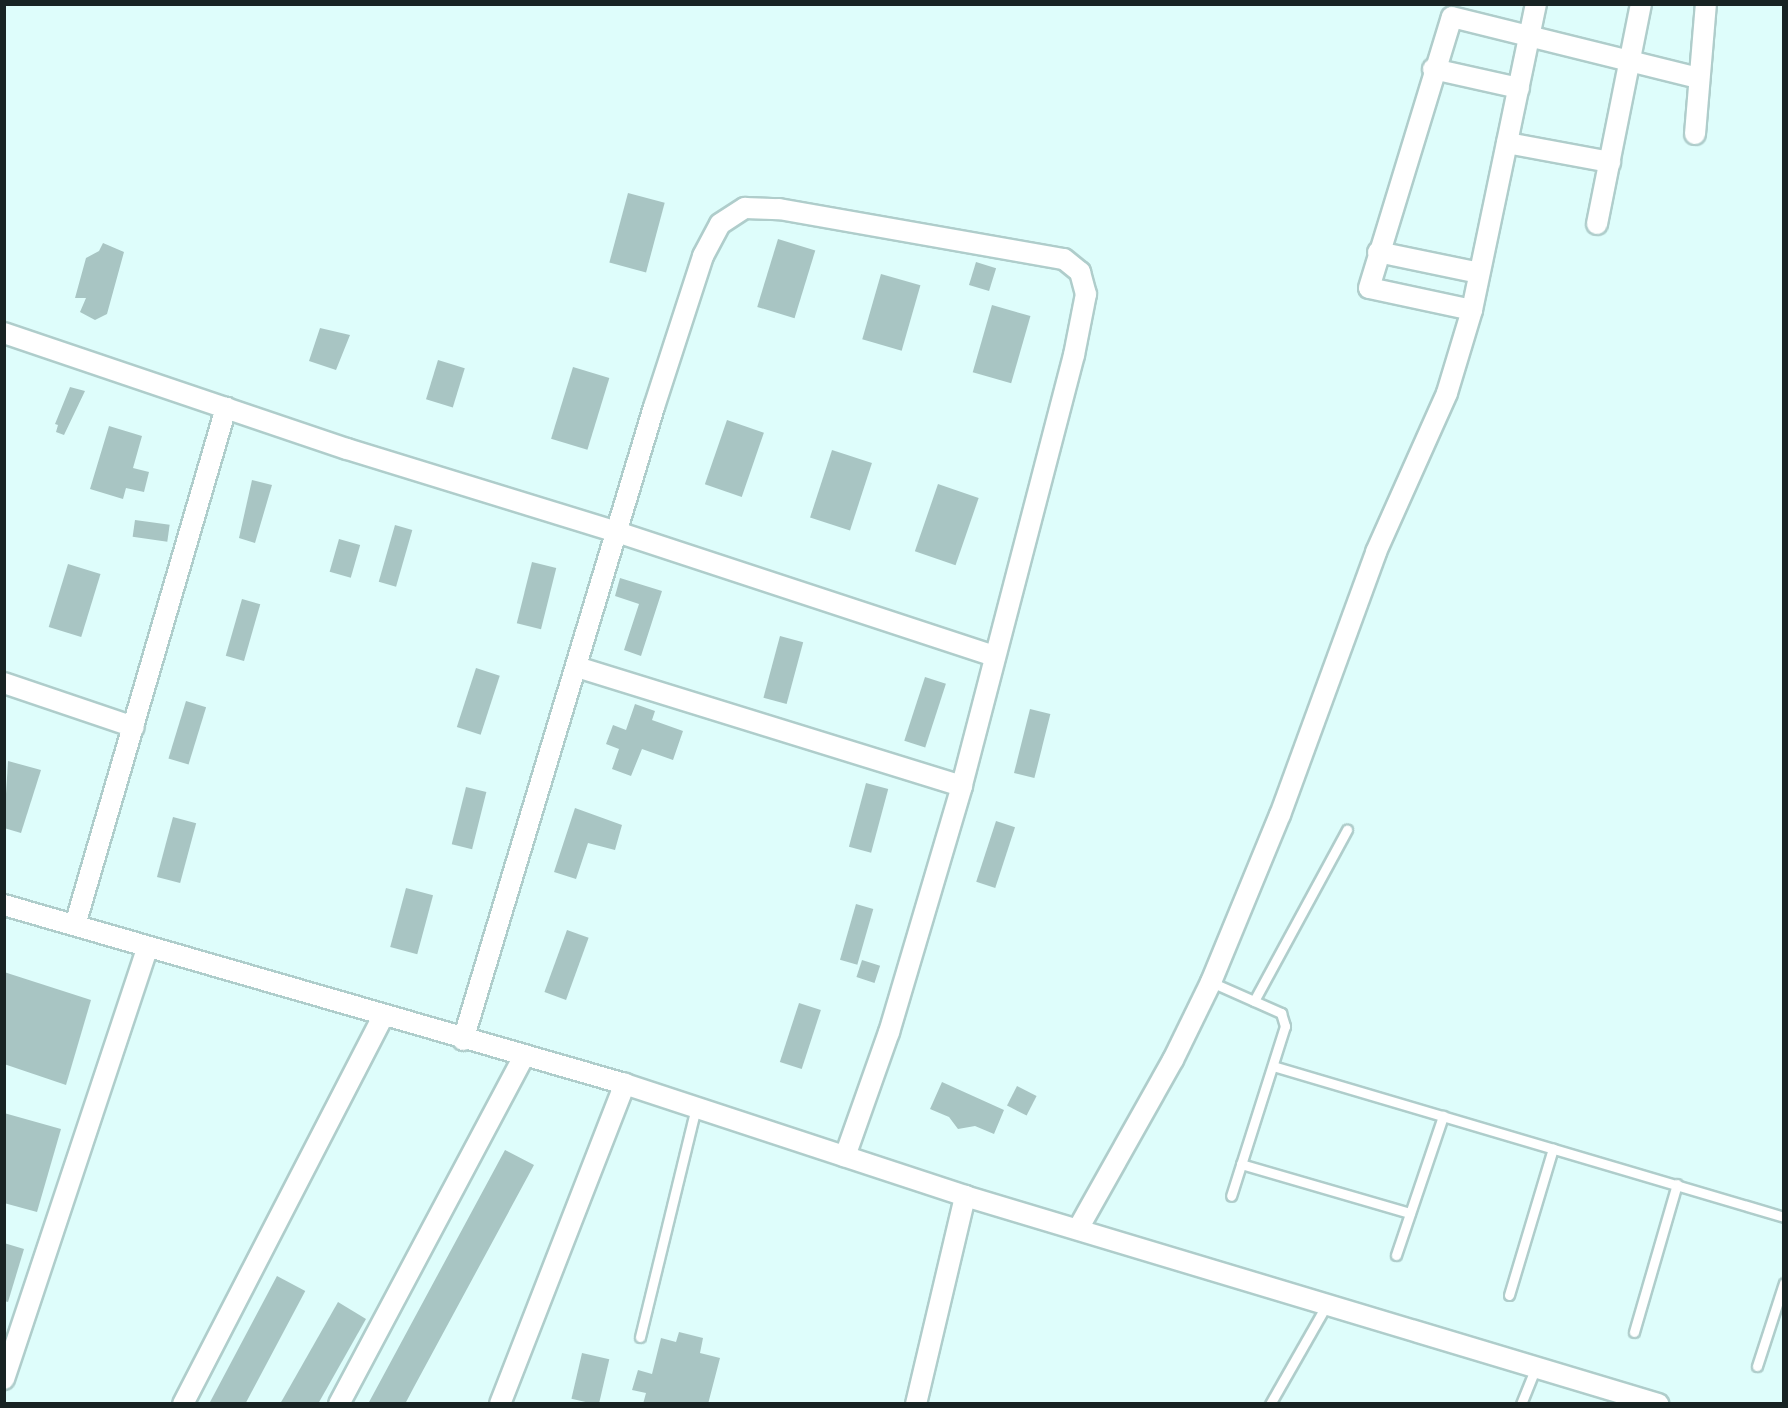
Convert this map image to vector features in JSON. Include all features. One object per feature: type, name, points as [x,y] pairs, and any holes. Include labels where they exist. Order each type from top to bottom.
[{"type":"street","points":[[1078,1229],[1173,1060],[1211,982],[1280,815],[1376,552],[1447,393],[1472,310],[1536,4]]},
{"type":"street","points":[[1598,224],[1641,4]]},
{"type":"street","points":[[1695,135],[1707,4]]},
{"type":"street","points":[[1472,310],[1369,288],[1433,69],[1452,17],[1699,78]]},
{"type":"street","points":[[1433,69],[1519,88]]},
{"type":"street","points":[[1507,143],[1610,162]]},
{"type":"street","points":[[463,1040],[703,256],[720,224],[745,208],[885,226],[1064,259],[1080,272],[1086,294],[1074,355],[962,786],[889,1032],[845,1156]]},
{"type":"street","points":[[1378,252],[1479,273]]},
{"type":"street","points":[[4,333],[226,408],[617,532],[994,656]]},
{"type":"street","points":[[75,925],[226,408]]},
{"type":"street","points":[[577,667],[962,786]]},
{"type":"street","points":[[4,682],[134,727]]},
{"type":"street","points":[[4,904],[463,1040],[625,1084],[965,1196],[1646,1402]]},
{"type":"street","points":[[4,1379],[148,947]]},
{"type":"street","points":[[183,1404],[383,1016]]},
{"type":"street","points":[[339,1404],[524,1056]]},
{"type":"street","points":[[500,1404],[625,1084]]},
{"type":"street","points":[[916,1404],[965,1196]]},
{"type":"lane","points":[[1254,1001],[1347,830]]},
{"type":"lane","points":[[1211,982],[1281,1013],[1284,1019],[1273,1065],[1231,1196]]},
{"type":"lane","points":[[1273,1065],[1784,1217]]},
{"type":"lane","points":[[640,1338],[696,1107]]},
{"type":"lane","points":[[1396,1255],[1443,1116]]},
{"type":"lane","points":[[1509,1295],[1554,1148]]},
{"type":"lane","points":[[1241,1164],[1410,1213]]},
{"type":"lane","points":[[1634,1332],[1677,1184]]},
{"type":"lane","points":[[1757,1366],[1784,1283]]},
{"type":"lane","points":[[1270,1404],[1328,1304]]},
{"type":"lane","points":[[1521,1404],[1536,1367]]},
{"type":"building","points":[[628,193],[665,203],[646,272],[609,263]]},
{"type":"building","points":[[778,239],[815,250],[795,318],[757,307]]},
{"type":"building","points":[[103,243],[124,252],[107,314],[95,320],[80,312],[86,298],[75,298],[86,258],[99,251]]},
{"type":"building","points":[[976,262],[996,268],[989,291],[969,285]]},
{"type":"building","points":[[881,274],[920,285],[902,351],[862,339]]},
{"type":"building","points":[[992,305],[1030,316],[1011,383],[973,372]]},
{"type":"building","points":[[320,328],[350,335],[336,370],[309,361]]},
{"type":"building","points":[[438,360],[465,368],[453,407],[426,399]]},
{"type":"building","points":[[573,367],[609,378],[587,450],[551,439]]},
{"type":"building","points":[[70,387],[85,391],[64,435],[56,432],[58,425],[55,424]]},
{"type":"building","points":[[727,420],[764,433],[742,497],[705,484]]},
{"type":"building","points":[[109,426],[142,436],[133,468],[149,472],[144,492],[126,488],[123,499],[90,489]]},
{"type":"building","points":[[832,450],[872,463],[850,531],[810,518]]},
{"type":"building","points":[[252,480],[272,485],[255,543],[239,538]]},
{"type":"building","points":[[938,484],[979,498],[956,565],[915,551]]},
{"type":"building","points":[[135,520],[170,525],[167,542],[133,537]]},
{"type":"building","points":[[395,525],[412,530],[396,587],[379,582]]},
{"type":"building","points":[[339,539],[360,545],[351,578],[330,572]]},
{"type":"building","points":[[532,562],[556,568],[541,629],[517,623]]},
{"type":"building","points":[[68,564],[101,574],[81,637],[49,627]]},
{"type":"building","points":[[620,578],[662,591],[641,656],[624,650],[639,604],[615,596]]},
{"type":"building","points":[[242,599],[260,604],[244,661],[226,656]]},
{"type":"building","points":[[780,636],[803,642],[787,704],[763,698]]},
{"type":"building","points":[[476,668],[500,676],[481,735],[457,727]]},
{"type":"building","points":[[925,677],[946,684],[925,748],[904,741]]},
{"type":"building","points":[[186,701],[206,707],[189,765],[168,758]]},
{"type":"building","points":[[635,704],[655,711],[652,720],[683,731],[673,760],[642,749],[631,776],[612,769],[619,749],[606,744],[613,725],[626,730]]},
{"type":"building","points":[[1030,709],[1050,714],[1034,778],[1014,773]]},
{"type":"building","points":[[8,761],[41,770],[21,833],[4,828]]},
{"type":"building","points":[[866,783],[888,789],[871,853],[849,847]]},
{"type":"building","points":[[466,787],[486,792],[472,849],[452,844]]},
{"type":"building","points":[[575,808],[622,825],[615,850],[588,843],[576,879],[554,872]]},
{"type":"building","points":[[173,817],[196,823],[180,883],[157,877]]},
{"type":"building","points":[[996,821],[1015,827],[995,888],[976,882]]},
{"type":"building","points":[[406,888],[433,895],[417,954],[390,947]]},
{"type":"building","points":[[856,904],[873,909],[857,965],[840,960]]},
{"type":"building","points":[[567,930],[589,938],[566,1000],[544,992]]},
{"type":"building","points":[[862,960],[880,966],[875,983],[856,977]]},
{"type":"building","points":[[4,972],[91,1000],[66,1085],[4,1064]]},
{"type":"building","points":[[799,1003],[821,1010],[802,1069],[780,1062]]},
{"type":"building","points":[[942,1082],[1004,1110],[994,1134],[975,1126],[958,1129],[949,1117],[930,1109]]},
{"type":"building","points":[[1017,1086],[1037,1096],[1027,1116],[1007,1106]]},
{"type":"building","points":[[4,1113],[61,1129],[37,1212],[4,1203]]},
{"type":"building","points":[[505,1150],[534,1165],[405,1404],[368,1404]]},
{"type":"building","points":[[4,1243],[24,1249],[8,1302],[4,1301]]},
{"type":"building","points":[[277,1276],[305,1291],[245,1404],[209,1404]]},
{"type":"building","points":[[338,1302],[366,1319],[318,1404],[280,1404]]},
{"type":"building","points":[[679,1332],[703,1338],[700,1353],[720,1358],[708,1404],[643,1404],[646,1393],[632,1390],[638,1370],[652,1374],[661,1338],[676,1342]]},
{"type":"building","points":[[582,1353],[609,1359],[599,1404],[571,1399]]}]
